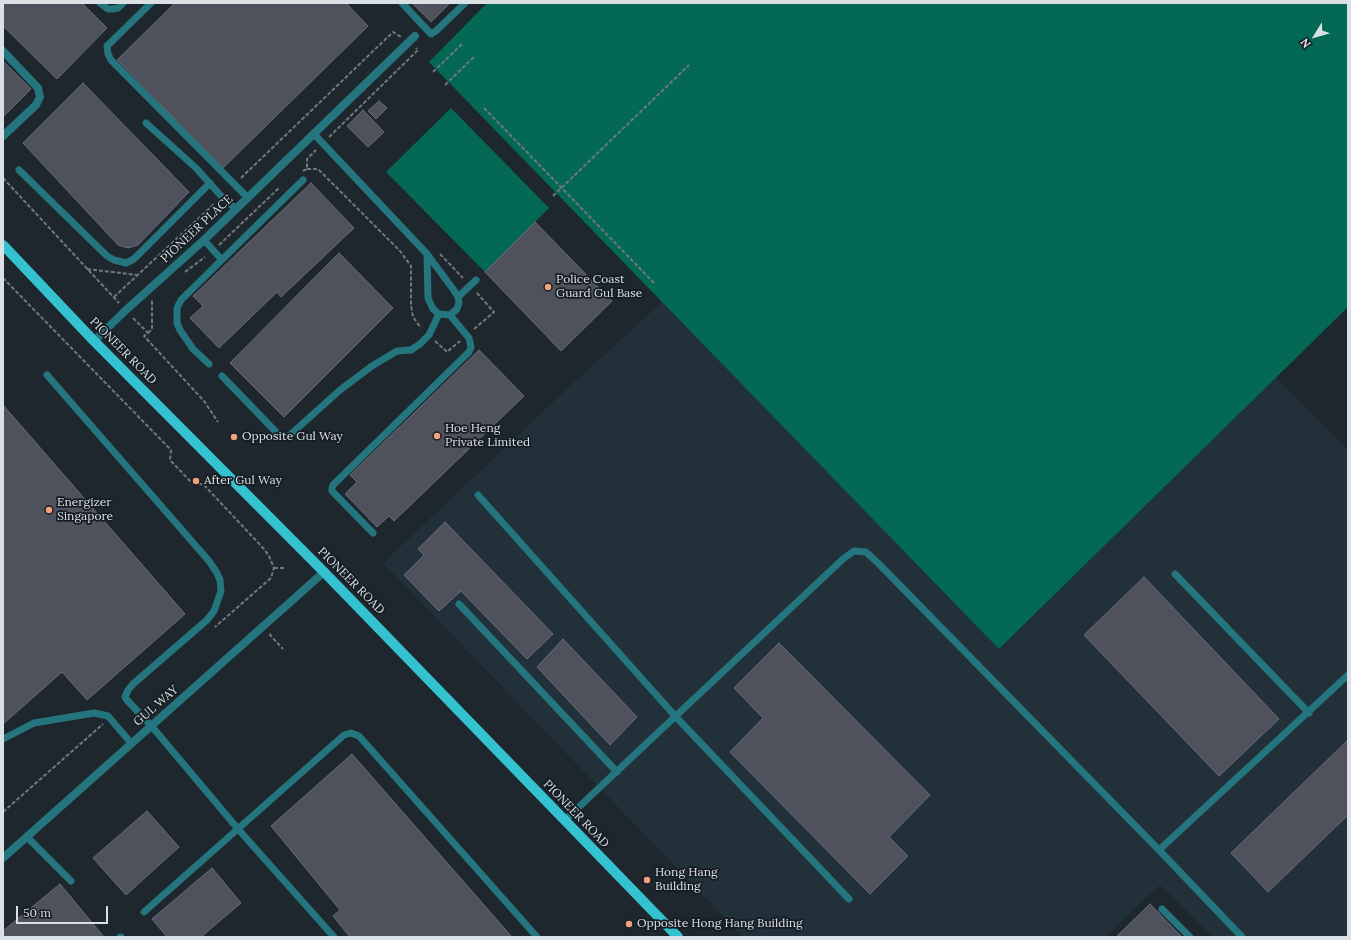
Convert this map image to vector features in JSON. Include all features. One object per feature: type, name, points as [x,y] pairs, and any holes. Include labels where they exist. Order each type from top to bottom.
[{"type":"main road","name":"PIONEER ROAD","points":[[3,245],[94,341],[324,572],[678,937]]},
{"type":"street","name":"PIONEER PLACE","points":[[94,341],[204,240],[415,36]]},
{"type":"street","points":[[3,51],[38,88],[40,97],[36,105],[3,136]]},
{"type":"street","name":"GUL WAY","points":[[3,858],[324,572]]},
{"type":"lane","points":[[100,3],[108,9],[113,9],[118,8],[123,3]]},
{"type":"lane","points":[[151,3],[107,46],[108,54],[111,60],[248,198]]},
{"type":"lane","points":[[402,3],[431,34],[434,34],[466,3]]},
{"type":"lane","points":[[415,36],[425,28]]},
{"type":"lane","points":[[146,123],[196,168],[222,197],[236,209]]},
{"type":"lane","points":[[314,134],[427,254],[458,297],[457,310],[450,315],[439,314],[433,309],[428,298],[427,254]]},
{"type":"lane","points":[[19,170],[107,256],[114,260],[126,263],[134,259],[210,183]]},
{"type":"lane","points":[[209,364],[193,349],[180,330],[177,323],[177,308],[181,300],[303,180]]},
{"type":"lane","points":[[204,240],[222,260]]},
{"type":"lane","points":[[458,297],[476,280]]},
{"type":"lane","points":[[222,376],[278,434],[285,436],[290,435],[340,390],[372,366],[397,351],[411,350],[420,344],[428,335],[439,314]]},
{"type":"lane","points":[[373,533],[332,491],[332,488],[469,352],[471,342],[450,315]]},
{"type":"lane","points":[[47,375],[209,561],[218,573],[220,580],[220,591],[214,611],[207,620],[128,690],[126,697],[127,700],[151,726],[238,829],[334,937]]},
{"type":"lane","points":[[478,495],[676,716],[850,899]]},
{"type":"lane","points":[[565,820],[843,559],[854,551],[866,552],[1159,850],[1242,937]]},
{"type":"lane","points":[[1175,574],[1309,713]]},
{"type":"lane","points":[[459,604],[617,772]]},
{"type":"lane","points":[[1159,850],[1309,713],[1348,675]]},
{"type":"lane","points":[[3,739],[34,723],[94,713],[108,716],[131,743]]},
{"type":"lane","points":[[144,912],[344,735],[351,733],[359,736],[536,937]]},
{"type":"lane","points":[[27,837],[71,881]]},
{"type":"lane","points":[[1162,909],[1190,937]]},
{"type":"path","points":[[234,185],[393,32],[409,41],[418,50],[329,137],[324,144],[307,159],[307,169]]},
{"type":"path","points":[[433,72],[463,43]]},
{"type":"path","points":[[445,85],[475,56]]},
{"type":"path","points":[[553,196],[689,65]]},
{"type":"path","points":[[484,108],[654,283]]},
{"type":"path","points":[[329,137],[333,141]]},
{"type":"path","points":[[301,171],[307,169],[318,170],[400,251],[411,266],[410,305],[413,317],[419,326],[447,352],[494,312],[438,251]]},
{"type":"path","points":[[3,178],[148,333]]},
{"type":"path","points":[[182,274],[213,251],[284,184]]},
{"type":"path","points":[[114,297],[222,197]]},
{"type":"path","points":[[87,269],[137,275]]},
{"type":"path","points":[[3,278],[171,450],[170,460],[190,481],[204,485],[264,549],[274,568],[271,578],[212,630]]},
{"type":"path","points":[[146,302],[152,298],[152,329],[144,336],[204,401],[218,422]]},
{"type":"path","points":[[274,568],[286,568]]},
{"type":"path","points":[[275,631],[270,635],[283,650]]},
{"type":"path","points":[[3,812],[109,718]]},
{"type":"shaded area","points":[[487,3],[1348,3],[1348,307],[999,649],[429,62]]},
{"type":"shaded area","points":[[451,108],[549,208],[485,272],[386,172]]},
{"type":"shaded area","points":[[662,302],[1000,649],[1276,377],[1348,450],[1348,937],[1213,937],[1160,885],[1105,937],[743,937],[383,563],[570,386]]},
{"type":"building","points":[[3,3],[82,3],[107,28],[57,79],[3,26]]},
{"type":"building","points":[[175,3],[346,3],[368,26],[223,168],[117,60]]},
{"type":"building","points":[[412,3],[450,3],[431,22]]},
{"type":"building","points":[[3,61],[31,89],[3,117]]},
{"type":"building","points":[[83,83],[189,192],[138,245],[128,248],[118,245],[23,143]]},
{"type":"building","points":[[379,101],[387,108],[376,119],[368,111]]},
{"type":"building","points":[[363,110],[384,132],[368,147],[347,126]]},
{"type":"building","points":[[311,183],[354,228],[281,297],[277,292],[219,348],[190,318],[203,306],[193,296]]},
{"type":"building","name":"Police Coast Guard Gul Base","points":[[535,222],[612,301],[561,351],[485,272]]},
{"type":"building","points":[[339,253],[393,308],[284,417],[230,363]]},
{"type":"building","name":"Hoe Heng Private Limited","points":[[479,350],[524,396],[394,521],[389,516],[377,527],[345,494],[357,482],[350,475]]},
{"type":"building","name":"Energizer Singapore","points":[[3,405],[185,614],[87,700],[62,672],[3,724]]},
{"type":"building","points":[[445,522],[553,634],[527,659],[461,591],[439,611],[404,575],[424,555],[418,549]]},
{"type":"building","points":[[1144,577],[1279,719],[1219,776],[1084,635]]},
{"type":"building","points":[[563,639],[637,717],[610,745],[537,667]]},
{"type":"building","points":[[779,643],[930,795],[889,837],[908,856],[870,894],[730,752],[763,718],[734,688]]},
{"type":"building","points":[[1348,740],[1348,815],[1268,892],[1231,853]]},
{"type":"building","points":[[352,754],[512,937],[350,937],[333,916],[340,910],[271,826]]},
{"type":"building","points":[[147,811],[179,847],[126,895],[93,858]]},
{"type":"building","points":[[212,868],[241,903],[201,937],[167,937],[152,919]]},
{"type":"building","points":[[60,884],[104,937],[3,937],[3,931]]},
{"type":"building","points":[[1150,904],[1182,937],[1116,937]]},
{"type":"place","name":"Police Coast Guard Gul Base","points":[[548,287]]},
{"type":"place","name":"Hoe Heng Private Limited","points":[[437,436]]},
{"type":"place","name":"Opposite Gul Way","points":[[234,437]]},
{"type":"place","name":"After Gul Way","points":[[196,481]]},
{"type":"place","name":"Energizer Singapore","points":[[49,510]]},
{"type":"place","name":"Hong Hang Building","points":[[647,880]]},
{"type":"place","name":"Opposite Hong Hang Building","points":[[629,924]]}]
